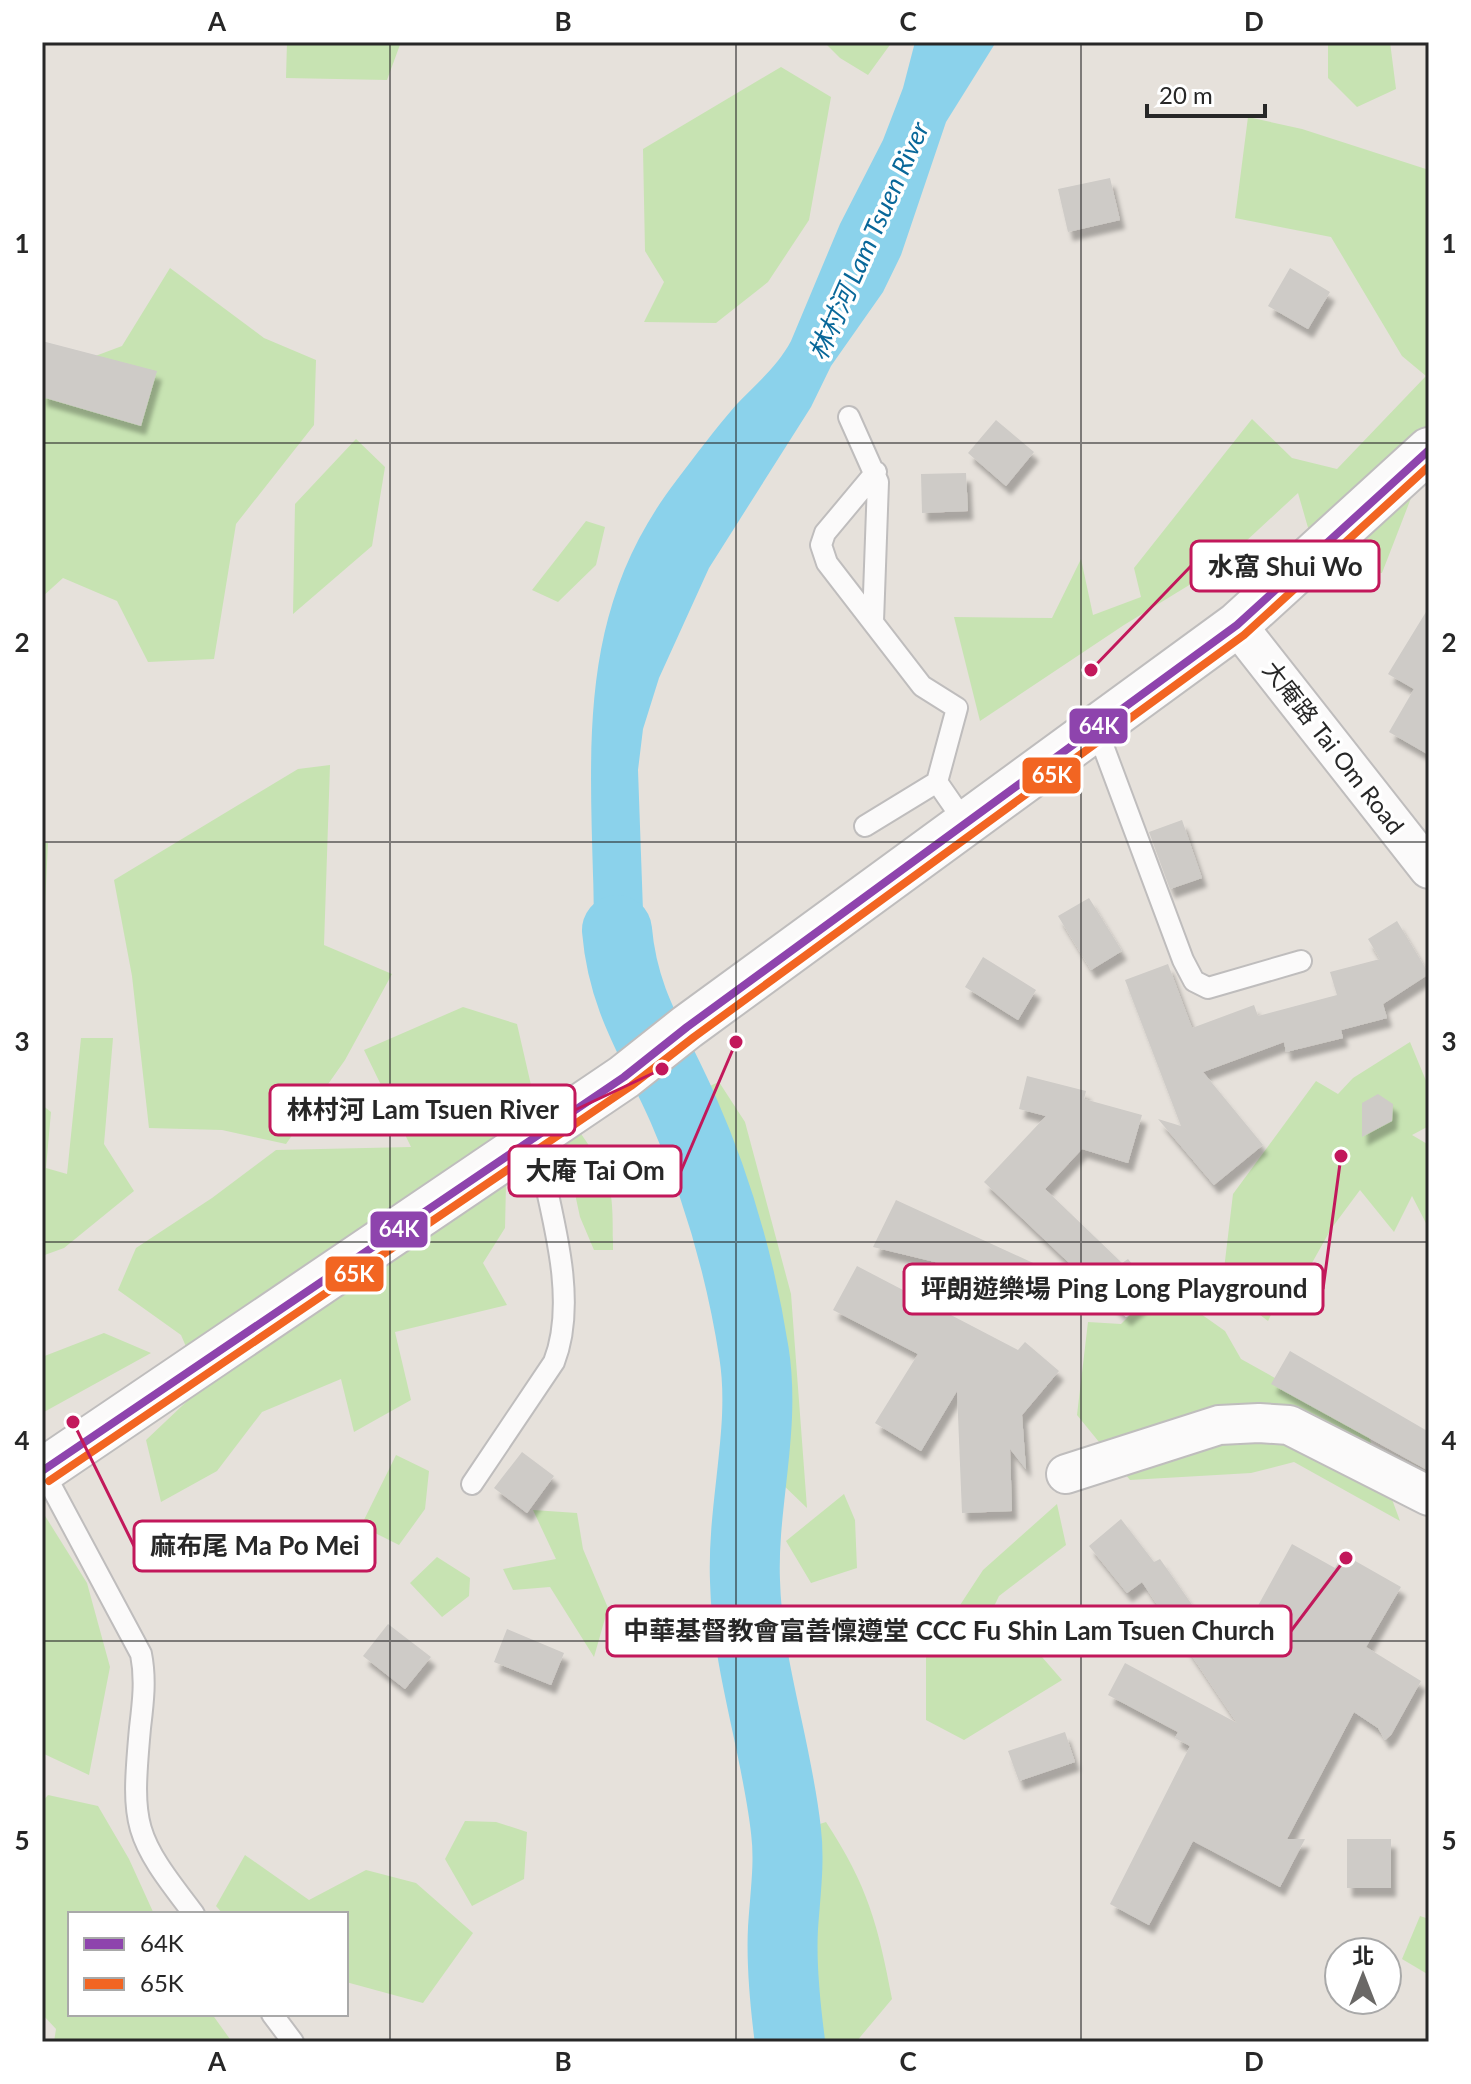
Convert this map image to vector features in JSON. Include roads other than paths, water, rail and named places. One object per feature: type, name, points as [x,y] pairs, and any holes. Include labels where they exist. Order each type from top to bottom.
[{"type":"main road","points":[[42,1471],[624,1077],[687,1027],[1237,625],[1429,450]]},
{"type":"street","name":"大庵路 Tai Om Road","points":[[1237,625],[1426,856]]},
{"type":"street","points":[[1066,1474],[1219,1425],[1259,1423],[1289,1425],[1321,1445],[1429,1496]]},
{"type":"lane","points":[[849,417],[876,472],[879,494],[873,622]]},
{"type":"lane","points":[[865,826],[937,782],[957,708],[922,686],[827,563],[821,545],[831,524],[876,472]]},
{"type":"lane","points":[[1096,727],[1183,960],[1194,981],[1208,988],[1301,961]]},
{"type":"lane","points":[[937,782],[966,824]]},
{"type":"lane","points":[[472,1484],[554,1362],[562,1341],[564,1292],[535,1136]]},
{"type":"lane","points":[[42,1471],[141,1654],[145,1681],[134,1798],[139,1830],[154,1861],[192,1912]]},
{"type":"lane","points":[[274,2016],[293,2042]]},
{"type":"water","points":[[915,42],[996,42],[946,122],[901,255],[883,292],[831,366],[811,407],[709,568],[659,678],[643,729],[638,770],[646,996],[641,1022],[631,1027],[619,1027],[603,996],[596,955],[594,913],[593,719],[607,621],[623,574],[645,527],[705,443],[773,367],[791,341],[840,224],[883,140],[903,88]]},
{"type":"waterway","name":"林村河 Lam Tsuen River","points":[[617,930],[620,956],[633,1001],[683,1109],[717,1198],[735,1260],[754,1353],[756,1438],[745,1581],[756,1675],[786,1831],[783,1956],[790,2042]]},
{"type":"place","name":"水窩 Shui Wo","points":[[1091,670]]},
{"type":"place","name":"大庵 Tai Om","points":[[736,1042]]},
{"type":"place","name":"林村河 Lam Tsuen River","points":[[662,1069]]},
{"type":"place","name":"坪朗遊樂場 Ping Long Playground","points":[[1341,1156]]},
{"type":"place","name":"麻布尾 Ma Po Mei","points":[[73,1422]]},
{"type":"place","name":"中華基督教會富善懍遵堂 CCC Fu Shin Lam Tsuen Church","points":[[1346,1558]]}]
